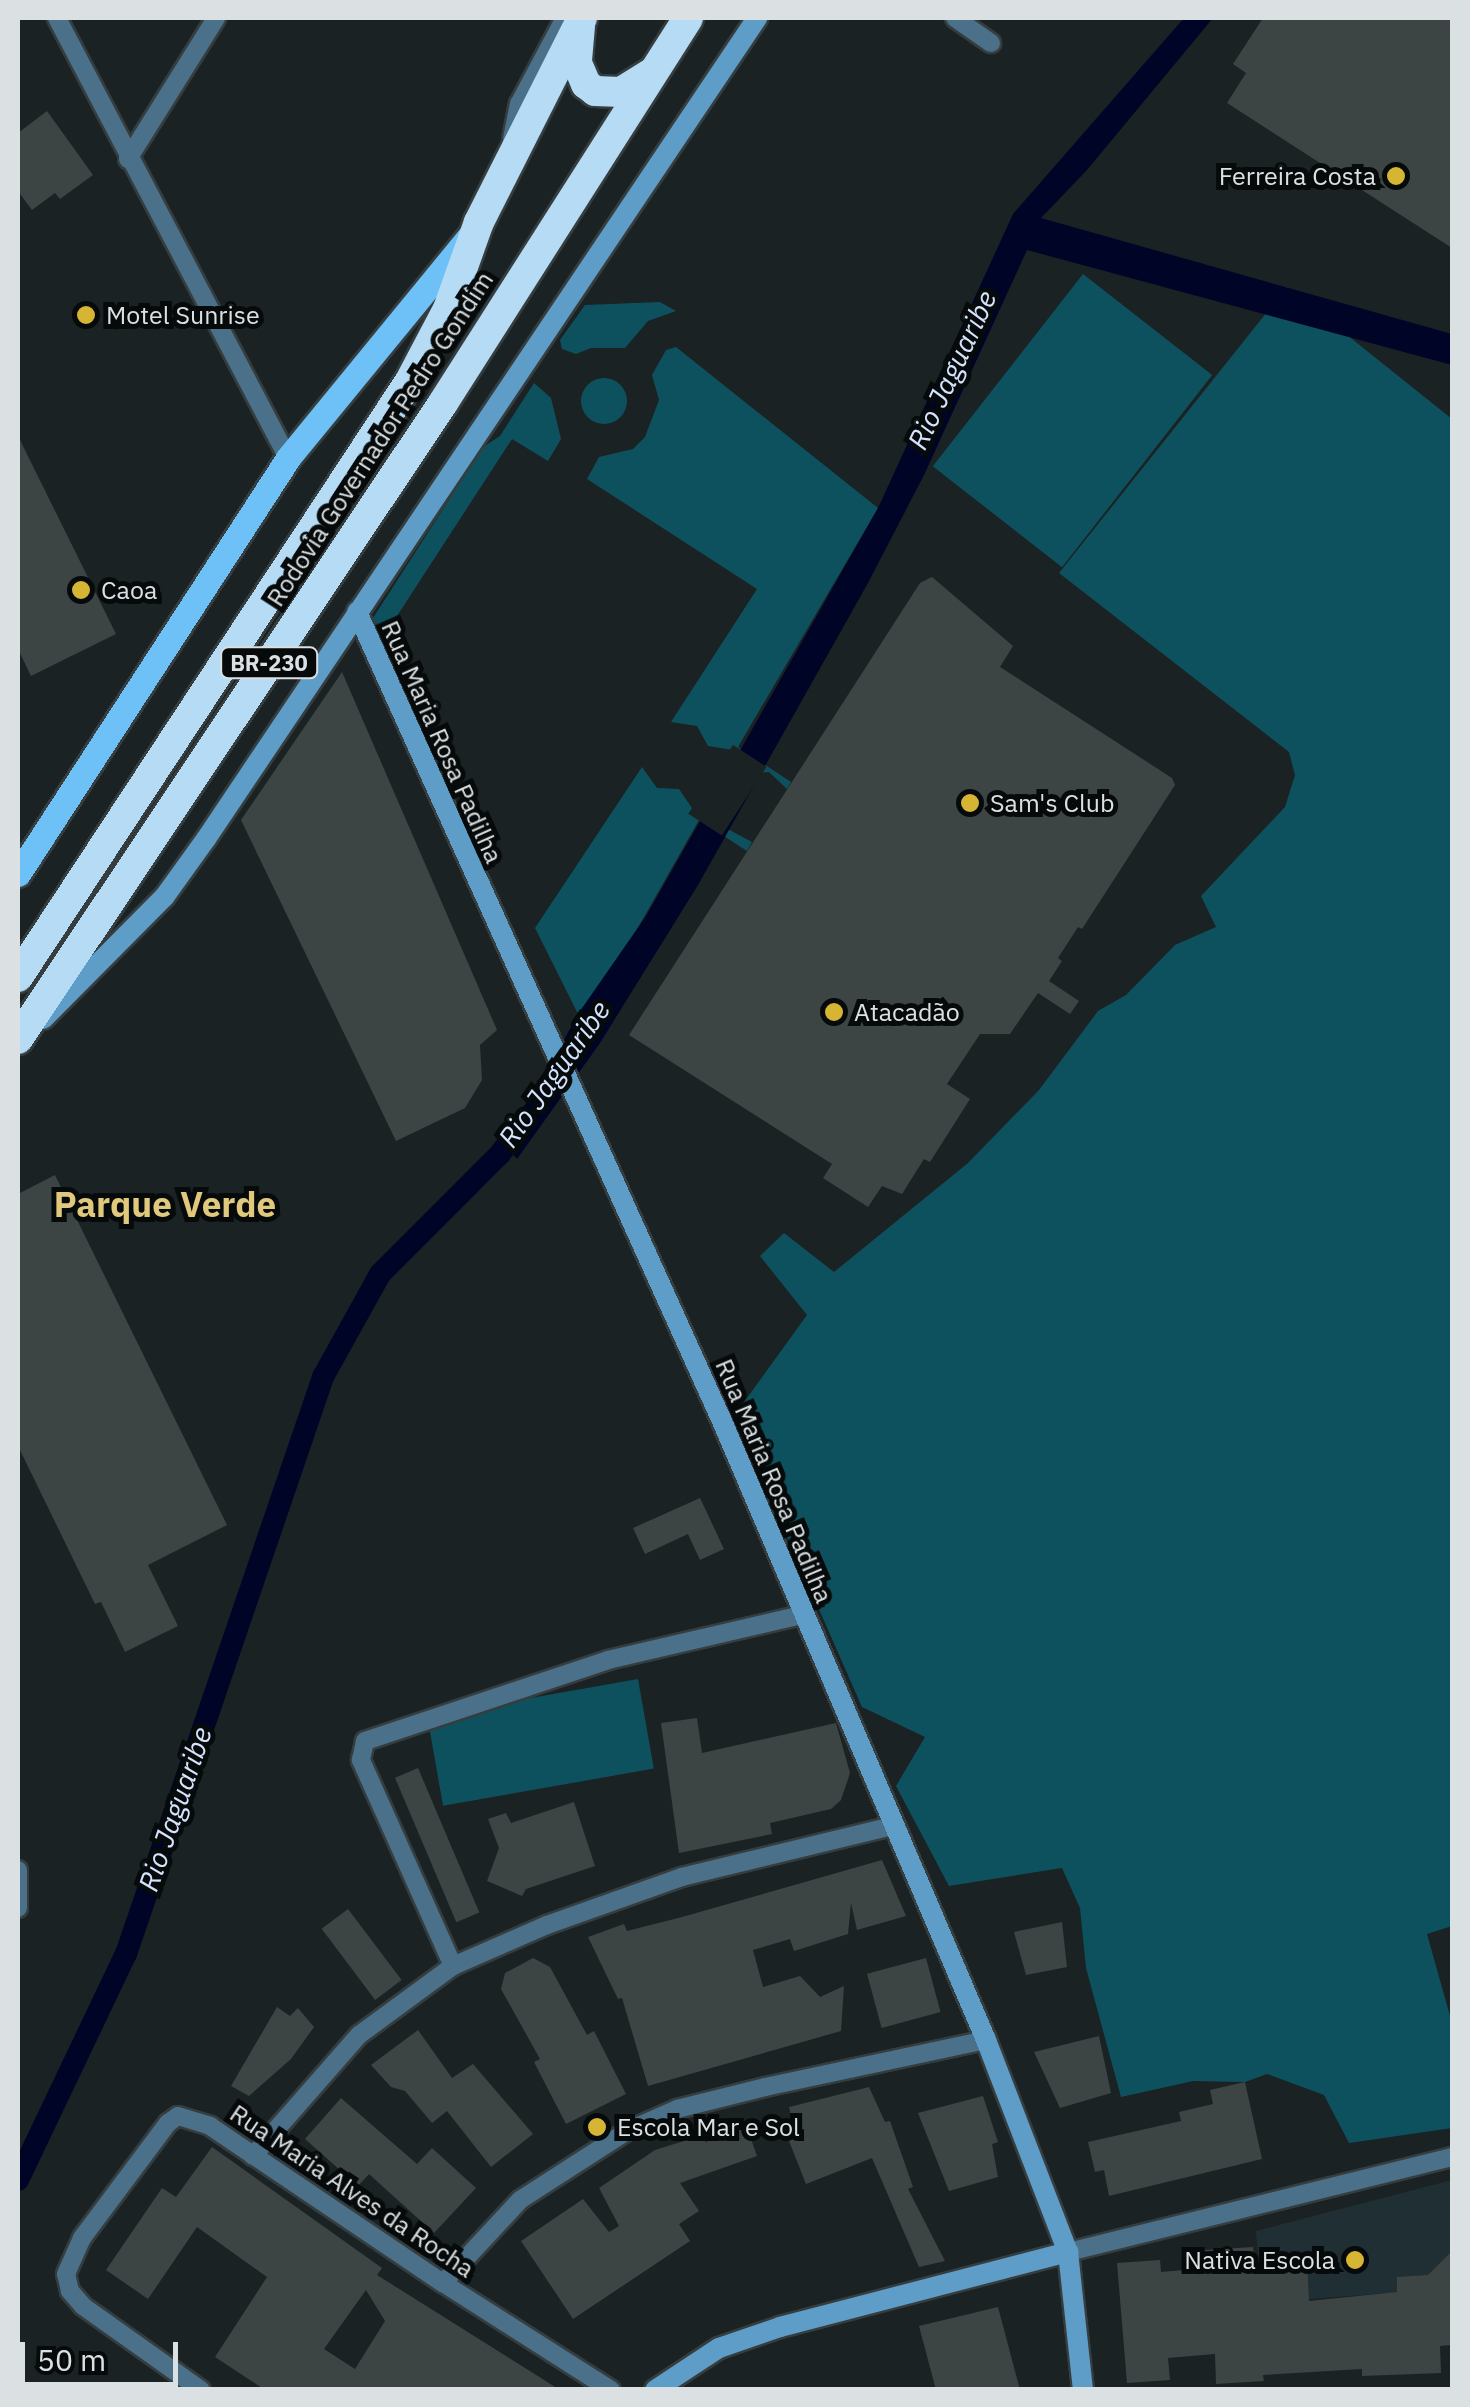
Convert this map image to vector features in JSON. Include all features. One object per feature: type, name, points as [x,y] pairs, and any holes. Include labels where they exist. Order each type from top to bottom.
[{"type":"highway","name":"Rodovia Governador Pedro Gondim","points":[[18,977],[410,381],[448,309],[479,222],[581,18]]},
{"type":"highway","points":[[581,18],[578,63],[581,75],[595,90],[621,92],[657,69]]},
{"type":"highway","name":"Rodovia Governador Pedro Gondim","points":[[18,1042],[443,403],[688,18]]},
{"type":"main road","points":[[18,1042],[165,896],[757,18]]},
{"type":"main road","points":[[18,874],[288,458],[379,352],[479,222]]},
{"type":"main road","name":"Rua Maria Rosa Padilha","points":[[356,612],[805,1614],[986,2040],[1068,2252],[1083,2390]]},
{"type":"main road","points":[[655,2390],[719,2348],[780,2327],[1068,2252]]},
{"type":"street","points":[[58,18],[128,159],[288,458]]},
{"type":"street","points":[[128,159],[216,18]]},
{"type":"street","points":[[508,168],[518,104],[566,18]]},
{"type":"street","points":[[955,18],[990,43]]},
{"type":"street","points":[[453,1966],[361,1760],[360,1746],[370,1738],[608,1660],[805,1614]]},
{"type":"street","points":[[253,2156],[359,2034],[453,1966],[547,1925],[682,1877],[893,1826]]},
{"type":"street","points":[[18,1870],[18,1908]]},
{"type":"street","points":[[443,2284],[520,2200],[627,2131],[677,2110],[765,2086],[986,2040]]},
{"type":"street","name":"Rua Maria Alves da Rocha","points":[[201,2390],[84,2306],[70,2292],[66,2274],[74,2250],[172,2119],[184,2116],[199,2120],[443,2284],[611,2390]]},
{"type":"street","points":[[1068,2252],[1452,2157]]},
{"type":"shaded area","points":[[1083,274],[1212,375],[1062,567],[933,466]]},
{"type":"shaded area","points":[[1287,287],[1452,419],[1452,1926],[1427,1934],[1452,2023],[1452,2128],[1349,2143],[1324,2095],[1267,2074],[1245,2082],[1193,2081],[1121,2097],[1086,1968],[1080,1908],[1062,1868],[949,1886],[896,1786],[925,1737],[862,1707],[734,1416],[807,1315],[760,1256],[784,1233],[834,1272],[968,1163],[1039,1090],[1098,1011],[1126,995],[1175,945],[1216,927],[1201,896],[1285,807],[1295,775],[1289,752],[1059,573]]},
{"type":"shaded area","points":[[660,302],[676,311],[648,321],[625,348],[591,348],[576,354],[562,349],[560,340],[585,305]]},
{"type":"shaded area","points":[[676,347],[878,508],[738,747],[791,782],[787,789],[769,772],[755,773],[733,750],[708,746],[697,726],[671,722],[757,589],[587,479],[599,457],[633,449],[645,437],[659,400],[652,375],[666,350]]},
{"type":"shaded area","points":[[604,378],[620,385],[627,401],[620,417],[604,424],[588,417],[581,401],[588,385]]},
{"type":"shaded area","points":[[534,383],[551,398],[561,439],[548,461],[512,439],[384,636],[373,618],[483,447],[500,436]]},
{"type":"shaded area","points":[[642,767],[657,788],[679,789],[694,811],[752,842],[747,851],[699,820],[619,961],[578,1014],[535,928]]},
{"type":"shaded area","points":[[638,1679],[654,1769],[443,1806],[427,1716]]},
{"type":"shaded area","name":"Nativa Escola","points":[[1452,2180],[1452,2288],[1262,2303],[1256,2231]]},
{"type":"water","points":[[1184,18],[1213,18],[1087,170],[1041,218],[1452,334],[1452,365],[1027,250],[924,475],[868,583],[698,885],[600,1043],[517,1159],[501,1135],[536,1091],[578,1014],[646,916],[878,508],[1013,214]]},
{"type":"pier","points":[[733,745],[767,767],[722,836],[688,814]]},
{"type":"building","name":"Ferreira Costa","points":[[1263,18],[1452,18],[1452,248],[1227,103],[1246,73],[1233,64]]},
{"type":"building","points":[[47,111],[93,175],[60,199],[55,193],[32,210],[18,191],[18,133]]},
{"type":"building","points":[[18,436],[116,634],[31,676],[18,649]]},
{"type":"building","points":[[932,577],[1013,646],[1000,667],[1172,778],[1175,785],[1082,929],[1078,927],[1058,958],[1062,961],[1049,981],[1079,1001],[1070,1014],[1038,993],[1010,1034],[980,1034],[947,1084],[970,1099],[930,1162],[924,1159],[902,1194],[882,1186],[868,1207],[823,1178],[832,1164],[629,1035],[920,583]]},
{"type":"building","points":[[342,672],[497,1030],[480,1045],[482,1080],[465,1108],[396,1141],[241,820]]},
{"type":"building","points":[[55,1175],[227,1525],[148,1565],[178,1626],[125,1652],[101,1602],[95,1604],[18,1446],[18,1194]]},
{"type":"building","points":[[700,1498],[724,1549],[700,1560],[688,1534],[645,1554],[633,1528]]},
{"type":"building","points":[[697,1718],[702,1753],[836,1723],[850,1773],[841,1800],[831,1809],[770,1823],[772,1834],[679,1853],[661,1723]]},
{"type":"building","points":[[418,1768],[479,1913],[456,1922],[395,1778]]},
{"type":"building","points":[[574,1802],[595,1866],[526,1889],[522,1896],[487,1881],[499,1848],[488,1819],[506,1813],[511,1823]]},
{"type":"building","points":[[882,1860],[906,1916],[857,1930],[851,1903],[848,1934],[794,1951],[790,1939],[753,1950],[763,1987],[800,1976],[820,1997],[844,1986],[841,2031],[648,2086],[622,1998],[618,1999],[588,1937],[624,1924],[627,1931],[682,1917]]},
{"type":"building","points":[[348,1909],[402,1980],[375,2000],[322,1929]]},
{"type":"building","points":[[1062,1922],[1067,1967],[1026,1975],[1014,1932]]},
{"type":"building","points":[[533,1958],[550,1967],[587,2035],[594,2031],[626,2094],[566,2124],[534,2062],[540,2059],[501,1989],[505,1973]]},
{"type":"building","points":[[926,1958],[940,2012],[882,2028],[867,1974]]},
{"type":"building","points":[[277,2007],[290,2016],[298,2008],[314,2027],[291,2059],[249,2096],[231,2086]]},
{"type":"building","points":[[418,2030],[452,2078],[473,2064],[533,2134],[491,2167],[447,2111],[432,2123],[405,2091],[391,2087],[371,2065]]},
{"type":"building","points":[[1099,2036],[1111,2093],[1060,2108],[1034,2052]]},
{"type":"building","points":[[1245,2082],[1262,2159],[1109,2196],[1104,2170],[1095,2172],[1088,2142],[1181,2121],[1179,2112],[1213,2104],[1210,2090]]},
{"type":"building","points":[[869,2087],[885,2122],[890,2121],[913,2187],[908,2189],[945,2261],[919,2267],[872,2158],[806,2184],[789,2141],[796,2138],[789,2107]]},
{"type":"building","points":[[983,2096],[998,2142],[992,2144],[998,2177],[949,2191],[918,2113]]},
{"type":"building","points":[[341,2098],[417,2164],[432,2148],[476,2188],[434,2233],[369,2174],[358,2186],[305,2139]]},
{"type":"building","points":[[745,2122],[757,2156],[680,2183],[699,2211],[679,2224],[690,2241],[573,2319],[521,2241],[583,2199],[609,2232],[619,2226],[599,2188],[655,2150]]},
{"type":"building","points":[[212,2147],[382,2268],[377,2275],[560,2390],[265,2390],[215,2357],[267,2277],[197,2227],[148,2299],[106,2270],[162,2188],[176,2197]],"holes":[[[366,2290],[385,2321],[355,2369],[324,2349]]]},
{"type":"building","points":[[1253,2247],[1255,2263],[1307,2261],[1309,2301],[1397,2292],[1397,2277],[1428,2275],[1452,2251],[1452,2345],[1440,2346],[1441,2373],[1362,2376],[1362,2369],[1263,2375],[1264,2381],[1216,2384],[1215,2354],[1168,2358],[1170,2380],[1127,2383],[1117,2263],[1160,2260],[1161,2272],[1207,2268],[1205,2250]]},
{"type":"building","points":[[998,2307],[1020,2390],[936,2390],[919,2326]]},
{"type":"waterway","name":"Rio Jaguaribe","points":[[18,2180],[126,1954],[323,1377],[380,1274],[500,1154],[524,1120]]},
{"type":"place","name":"Ferreira Costa","points":[[1396,176]]},
{"type":"place","name":"Motel Sunrise","points":[[86,315]]},
{"type":"place","name":"Caoa","points":[[81,590]]},
{"type":"place","name":"Sam's Club","points":[[970,803]]},
{"type":"place","name":"Atacadão","points":[[834,1012]]},
{"type":"place","name":"Escola Mar e Sol","points":[[597,2127]]},
{"type":"place","name":"Nativa Escola","points":[[1355,2260]]},
{"type":"district","name":"Parque Verde","points":[[165,1204]]}]
